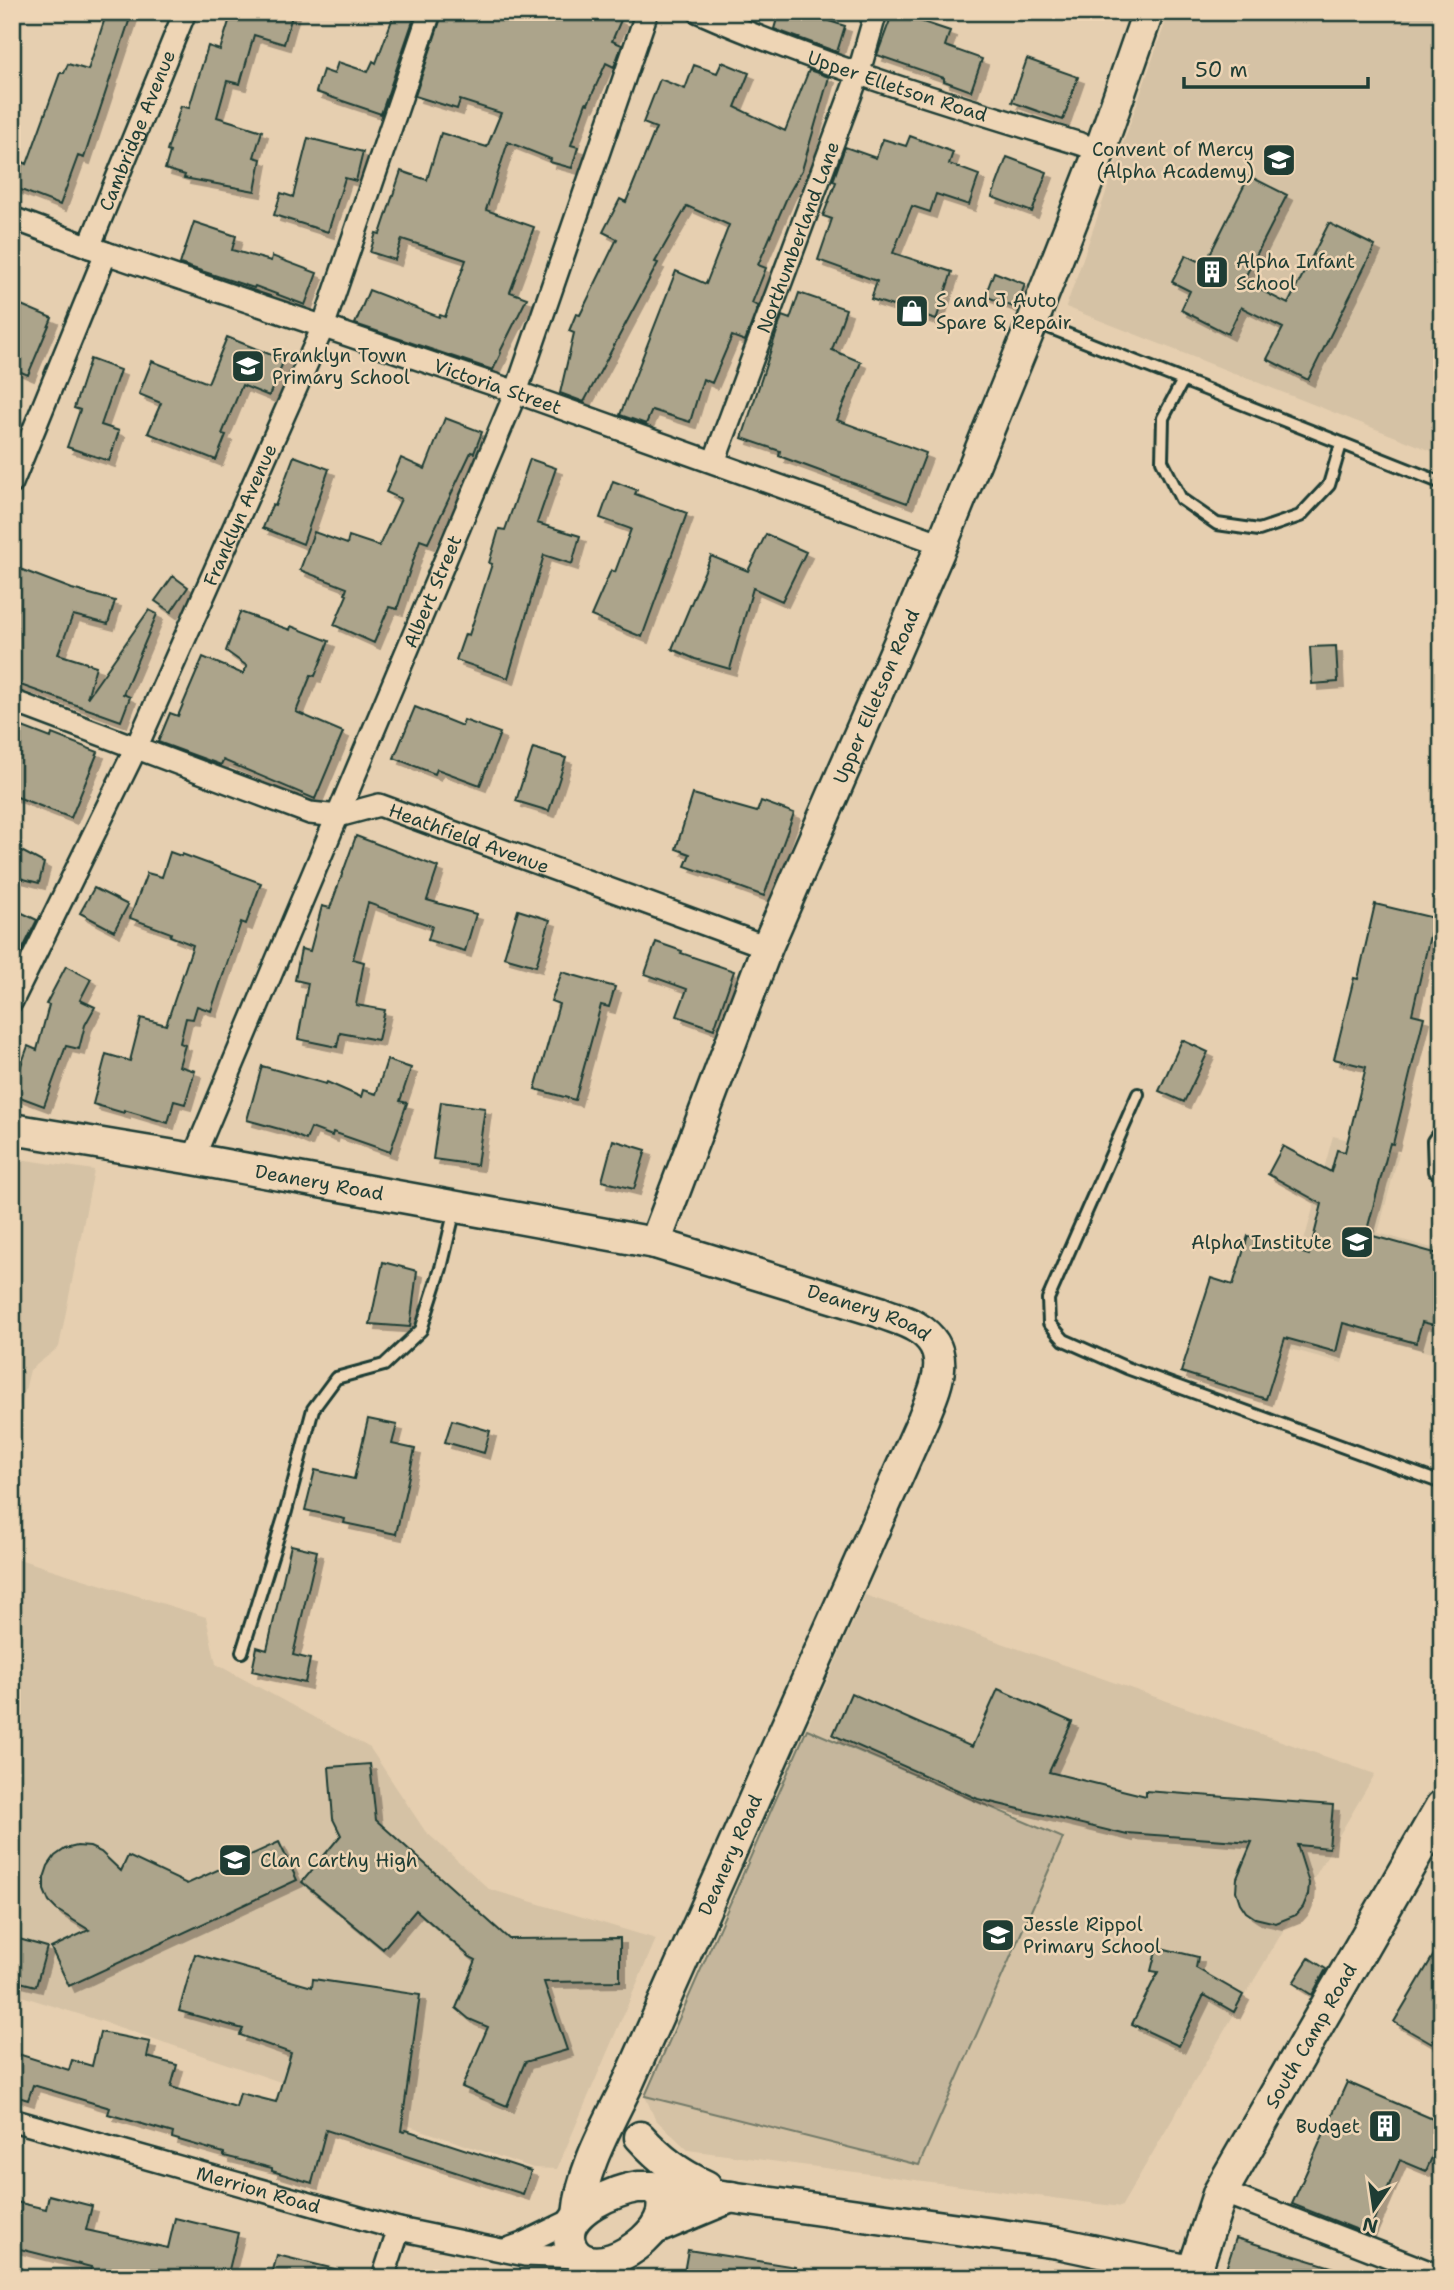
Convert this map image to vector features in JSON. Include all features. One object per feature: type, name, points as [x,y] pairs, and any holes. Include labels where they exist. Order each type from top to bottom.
[{"type":"main road","name":"South Camp Road","points":[[1194,2276],[1220,2193],[1442,1807]]},
{"type":"street","name":"Cambridge Avenue","points":[[12,483],[185,12]]},
{"type":"street","name":"Franklyn Avenue","points":[[12,1001],[136,748],[323,327],[430,12]]},
{"type":"street","name":"Albert Street","points":[[193,1159],[516,392],[647,12]]},
{"type":"street","name":"Upper Elletson Road","points":[[699,12],[757,38],[858,75],[1100,150]]},
{"type":"street","name":"Northumberland Lane","points":[[714,462],[858,75],[876,12]]},
{"type":"street","name":"Upper Elletson Road","points":[[655,1243],[767,947],[942,544],[1033,321],[1100,150],[1148,12]]},
{"type":"street","name":"Victoria Street","points":[[12,218],[97,250],[516,392],[942,544]]},
{"type":"street","name":"Heathfield Avenue","points":[[12,701],[310,813],[338,816],[379,805],[767,947]]},
{"type":"street","name":"Deanery Road","points":[[12,1129],[655,1243],[880,1312],[915,1326],[928,1336],[938,1349],[940,1367],[937,1385],[923,1419],[604,2133],[580,2190],[576,2217]]},
{"type":"street","name":"Deanery Road","points":[[629,2081],[636,2124],[654,2188]]},
{"type":"street","name":"Merrion Road","points":[[12,2120],[399,2229],[525,2255],[579,2257],[598,2263],[616,2258],[633,2248],[657,2228],[732,2197]]},
{"type":"street","points":[[636,2124],[657,2156],[682,2175],[732,2197]]},
{"type":"street","points":[[505,2250],[576,2217],[626,2188],[654,2188],[1058,2243],[1194,2276]]},
{"type":"street","points":[[654,2188],[662,2196],[663,2207],[657,2228]]},
{"type":"street","points":[[1220,2193],[1409,2272],[1442,2277]]},
{"type":"street","points":[[576,2217],[569,2231],[569,2242],[579,2257]]},
{"type":"street","points":[[383,2278],[399,2229]]},
{"type":"lane","points":[[1033,321],[1442,483]]},
{"type":"lane","points":[[1183,380],[1163,418],[1162,461],[1181,499],[1217,524],[1259,530],[1300,516],[1329,485],[1341,444]]},
{"type":"lane","points":[[1138,1094],[1048,1299],[1049,1322],[1064,1340],[1127,1368],[1442,1483]]},
{"type":"lane","points":[[1442,1128],[1433,1141],[1434,1171],[1442,1175]]},
{"type":"lane","points":[[242,1652],[286,1511],[313,1409],[336,1378],[384,1365],[421,1330],[441,1268],[456,1207]]},
{"type":"shaded area","name":"Convent of Mercy (Alpha Academy)","points":[[1169,12],[1442,12],[1442,455],[1066,307]]},
{"type":"shaded area","name":"Alpha Institute","points":[[1333,1136],[1399,1153],[1378,1233],[1442,1251],[1442,1356],[1351,1331],[1342,1363],[1287,1348],[1311,1256],[1301,1252]]},
{"type":"shaded area","points":[[12,1158],[94,1170],[59,1347],[30,1370],[12,1442]]},
{"type":"shaded area","name":"Clan Carthy High","points":[[12,1557],[206,1617],[216,1664],[370,1748],[425,1831],[489,1889],[656,1939],[557,2169],[533,2168],[12,1993]]},
{"type":"shaded area","name":"Jessle Rippol Primary School","points":[[865,1595],[1375,1774],[1121,2207],[688,2150],[655,2119],[645,2096]]},
{"type":"shaded area","points":[[807,1729],[1063,1838],[919,2165],[645,2096]]},
{"type":"building","points":[[107,12],[132,12],[84,158],[78,156],[60,205],[13,187],[23,162],[27,164],[60,73],[64,73],[68,64],[88,70]]},
{"type":"building","points":[[232,12],[293,12],[284,44],[254,35],[240,84],[227,81],[217,117],[262,131],[254,157],[261,159],[255,191],[184,178],[185,175],[165,169],[170,152],[167,151],[181,106],[189,108],[208,46],[220,50]]},
{"type":"building","points":[[395,12],[416,12],[381,114],[316,92],[323,70],[334,74],[338,62],[368,72],[373,61],[376,63]]},
{"type":"building","points":[[443,12],[603,12],[621,20],[612,41],[622,45],[614,67],[606,63],[588,104],[586,103],[571,145],[578,147],[572,168],[550,162],[551,159],[508,142],[486,210],[534,227],[510,292],[527,298],[493,370],[355,324],[369,290],[445,317],[466,260],[402,239],[395,260],[370,252],[376,233],[380,234],[401,171],[427,180],[441,133],[487,147],[501,113],[460,100],[457,109],[415,96]]},
{"type":"building","points":[[779,12],[831,12],[829,21],[845,26],[837,52],[774,29]]},
{"type":"building","points":[[893,12],[950,31],[945,46],[982,59],[971,91],[944,81],[944,78],[877,55]]},
{"type":"building","points":[[1027,59],[1078,77],[1063,120],[1012,102]]},
{"type":"building","points":[[722,62],[749,73],[735,107],[785,131],[809,70],[829,77],[802,170],[788,195],[758,265],[766,268],[752,303],[758,306],[745,341],[732,336],[712,383],[703,379],[690,422],[652,410],[646,424],[620,415],[676,271],[706,284],[729,225],[687,206],[655,262],[658,263],[584,402],[560,393],[574,333],[569,331],[576,314],[580,315],[617,239],[603,232],[620,199],[626,202],[656,128],[643,123],[660,79],[685,89],[694,65],[717,73]]},
{"type":"building","points":[[910,136],[953,152],[949,164],[979,175],[969,205],[936,194],[930,212],[912,206],[893,253],[952,272],[936,320],[871,299],[877,281],[818,260],[832,219],[823,216],[845,147],[876,158],[883,139],[906,146]]},
{"type":"building","points":[[308,138],[363,152],[356,181],[345,178],[328,232],[274,215],[281,193],[293,197]]},
{"type":"building","points":[[1007,157],[1047,172],[1032,212],[992,197]]},
{"type":"building","name":"Alpha Infant School","points":[[1249,176],[1287,195],[1243,281],[1288,304],[1329,223],[1375,246],[1308,380],[1267,359],[1283,328],[1241,307],[1228,334],[1181,310],[1190,291],[1172,282],[1186,255],[1205,264]]},
{"type":"building","points":[[194,222],[236,236],[232,250],[271,261],[272,256],[317,273],[305,305],[255,286],[254,288],[180,264]]},
{"type":"building","points":[[994,272],[1025,284],[1016,308],[985,296]]},
{"type":"building","points":[[799,293],[846,309],[832,350],[861,362],[837,420],[926,453],[907,503],[779,456],[780,451],[742,438],[782,316],[790,319]]},
{"type":"building","points":[[12,301],[52,318],[28,375],[12,368]]},
{"type":"building","points":[[227,337],[284,360],[269,396],[242,385],[222,434],[226,435],[216,460],[148,433],[161,403],[139,394],[152,361],[208,383]]},
{"type":"building","points":[[90,359],[120,370],[101,425],[119,431],[109,461],[67,447],[80,410],[74,408]]},
{"type":"building","points":[[445,418],[482,432],[428,543],[420,540],[397,609],[389,607],[374,643],[334,625],[347,595],[347,588],[300,570],[314,532],[347,544],[349,536],[379,546],[401,499],[386,492],[401,458],[425,469]]},
{"type":"building","points":[[294,456],[329,469],[303,544],[263,528],[272,505],[275,506]]},
{"type":"building","points":[[530,459],[556,468],[537,523],[580,536],[572,564],[544,555],[508,678],[456,660],[465,634],[469,635],[492,564],[489,563],[499,529],[505,530]]},
{"type":"building","points":[[613,481],[637,490],[635,494],[687,513],[642,637],[591,616],[611,570],[615,572],[631,529],[600,518]]},
{"type":"building","points":[[766,534],[806,552],[782,601],[753,588],[730,669],[672,649],[711,556],[748,571]]},
{"type":"building","points":[[12,566],[72,589],[115,601],[108,624],[73,615],[58,654],[96,666],[87,698],[149,610],[157,614],[123,694],[130,697],[121,721],[12,682]]},
{"type":"building","points":[[173,576],[188,587],[171,612],[155,601]]},
{"type":"building","points":[[240,612],[290,630],[291,626],[329,641],[296,712],[343,732],[315,799],[223,760],[221,765],[158,742],[170,713],[178,716],[203,657],[243,674],[247,666],[226,651]]},
{"type":"building","points":[[1336,646],[1338,682],[1312,684],[1310,647]]},
{"type":"building","points":[[415,707],[462,726],[464,720],[500,733],[480,785],[437,769],[435,774],[394,758]]},
{"type":"building","points":[[12,723],[51,738],[52,734],[98,752],[71,818],[12,795]]},
{"type":"building","points":[[533,748],[566,758],[549,811],[516,801]]},
{"type":"building","points":[[693,794],[757,812],[761,801],[794,813],[764,896],[685,866],[690,854],[676,849]]},
{"type":"building","points":[[356,836],[438,867],[427,900],[476,914],[465,951],[428,940],[432,926],[368,903],[353,959],[364,962],[356,1005],[385,1010],[378,1040],[340,1033],[337,1047],[298,1039],[308,983],[295,980],[301,949],[310,951],[322,906],[330,908]]},
{"type":"building","points":[[12,846],[44,863],[39,883],[12,876]]},
{"type":"building","points":[[170,852],[261,883],[246,924],[241,922],[211,1011],[197,1006],[193,1019],[186,1018],[180,1043],[185,1045],[179,1066],[195,1071],[185,1104],[174,1101],[168,1123],[93,1104],[106,1054],[130,1061],[141,1018],[166,1025],[193,945],[170,936],[171,933],[130,918],[147,873],[162,877]]},
{"type":"building","points":[[94,888],[128,905],[114,931],[80,913]]},
{"type":"building","points":[[1375,904],[1434,918],[1412,1014],[1424,1017],[1393,1144],[1390,1143],[1366,1234],[1442,1255],[1442,1327],[1422,1322],[1416,1343],[1343,1323],[1336,1352],[1285,1338],[1266,1399],[1181,1372],[1211,1278],[1233,1285],[1248,1236],[1309,1255],[1322,1204],[1268,1174],[1283,1146],[1331,1172],[1337,1150],[1345,1152],[1366,1067],[1334,1059],[1354,978],[1358,979]]},
{"type":"building","points":[[12,908],[37,920],[12,971]]},
{"type":"building","points":[[518,910],[550,920],[536,966],[504,957]]},
{"type":"building","points":[[656,942],[734,971],[714,1029],[677,1016],[687,989],[645,974]]},
{"type":"building","points":[[66,966],[91,979],[80,1000],[95,1007],[85,1025],[79,1049],[66,1046],[44,1106],[12,1094],[12,1090],[28,1046],[37,1050],[49,1005],[46,1004]]},
{"type":"building","points":[[562,972],[615,987],[609,1007],[601,1005],[575,1100],[535,1089],[559,1004],[551,1001]]},
{"type":"building","points":[[1182,1040],[1208,1052],[1184,1102],[1159,1091]]},
{"type":"building","points":[[387,1060],[411,1068],[400,1101],[407,1103],[390,1152],[333,1132],[332,1136],[311,1128],[306,1140],[247,1120],[262,1066],[326,1084],[327,1082],[361,1097],[363,1090],[376,1094]]},
{"type":"building","points":[[441,1102],[485,1108],[477,1165],[433,1159]]},
{"type":"building","points":[[613,1140],[646,1150],[634,1189],[602,1181]]},
{"type":"building","points":[[383,1262],[417,1271],[410,1327],[370,1324]]},
{"type":"building","points":[[368,1419],[397,1425],[392,1444],[415,1449],[396,1534],[344,1523],[345,1519],[305,1510],[315,1470],[354,1479]]},
{"type":"building","points":[[452,1420],[490,1431],[484,1453],[445,1442]]},
{"type":"building","points":[[291,1545],[317,1551],[293,1655],[310,1659],[305,1683],[252,1671],[257,1647],[267,1650]]},
{"type":"building","points":[[998,1689],[1072,1722],[1049,1772],[1146,1796],[1146,1791],[1333,1805],[1329,1848],[1297,1845],[1309,1883],[1303,1907],[1296,1915],[1276,1923],[1255,1918],[1246,1912],[1236,1891],[1237,1878],[1252,1842],[1127,1835],[978,1799],[833,1735],[851,1693],[972,1747]]},
{"type":"building","points":[[370,1764],[376,1820],[509,1939],[620,1938],[620,1981],[544,1982],[567,2050],[525,2062],[507,2106],[462,2087],[488,2027],[469,2019],[456,2008],[476,1960],[416,1910],[383,1949],[302,1882],[341,1835],[333,1819],[329,1767]]},
{"type":"building","points":[[279,1842],[297,1880],[69,1986],[51,1948],[89,1930],[57,1910],[49,1902],[44,1890],[48,1866],[55,1856],[65,1849],[90,1847],[101,1852],[121,1871],[128,1856],[187,1884]]},
{"type":"building","points":[[12,1937],[47,1947],[36,1986],[12,1980]]},
{"type":"building","points":[[1442,1941],[1442,2027],[1432,2044],[1394,2022]]},
{"type":"building","points":[[1157,1947],[1198,1957],[1196,1968],[1243,1995],[1234,2012],[1204,1995],[1179,2046],[1132,2024],[1158,1972],[1151,1971]]},
{"type":"building","points":[[195,1954],[312,1987],[313,1979],[420,1995],[401,2131],[406,2130],[531,2171],[523,2194],[326,2130],[312,2183],[172,2138],[173,2133],[108,2114],[110,2108],[33,2085],[28,2100],[12,2095],[12,2052],[69,2070],[72,2060],[92,2066],[100,2032],[150,2042],[147,2057],[177,2065],[171,2087],[236,2107],[240,2093],[276,2102],[291,2053],[240,2035],[243,2029],[179,2011]]},
{"type":"building","points":[[1309,1958],[1326,1969],[1312,1995],[1293,1983]]},
{"type":"building","points":[[1347,2082],[1442,2123],[1442,2135],[1426,2171],[1400,2160],[1368,2234],[1292,2204]]},
{"type":"building","points":[[49,2195],[92,2206],[86,2230],[168,2248],[175,2218],[238,2233],[227,2278],[89,2278],[91,2267],[12,2247],[12,2201],[46,2209]]},
{"type":"building","points":[[1236,2238],[1351,2273],[1350,2278],[1223,2278]]},
{"type":"building","points":[[688,2250],[796,2267],[795,2278],[683,2278]]},
{"type":"building","points":[[277,2255],[339,2270],[338,2278],[271,2278]]},
{"type":"place","name":"Convent of Mercy (Alpha Academy)","points":[[1279,160]]},
{"type":"place","name":"Alpha Infant School","points":[[1212,272]]},
{"type":"place","name":"S and J Auto Spare & Repair","points":[[912,311]]},
{"type":"place","name":"Franklyn Town Primary School","points":[[248,366]]},
{"type":"place","name":"Alpha Institute","points":[[1357,1242]]},
{"type":"place","name":"Clan Carthy High","points":[[235,1860]]},
{"type":"place","name":"Jessle Rippol Primary School","points":[[998,1935]]},
{"type":"place","name":"Budget","points":[[1385,2126]]}]
